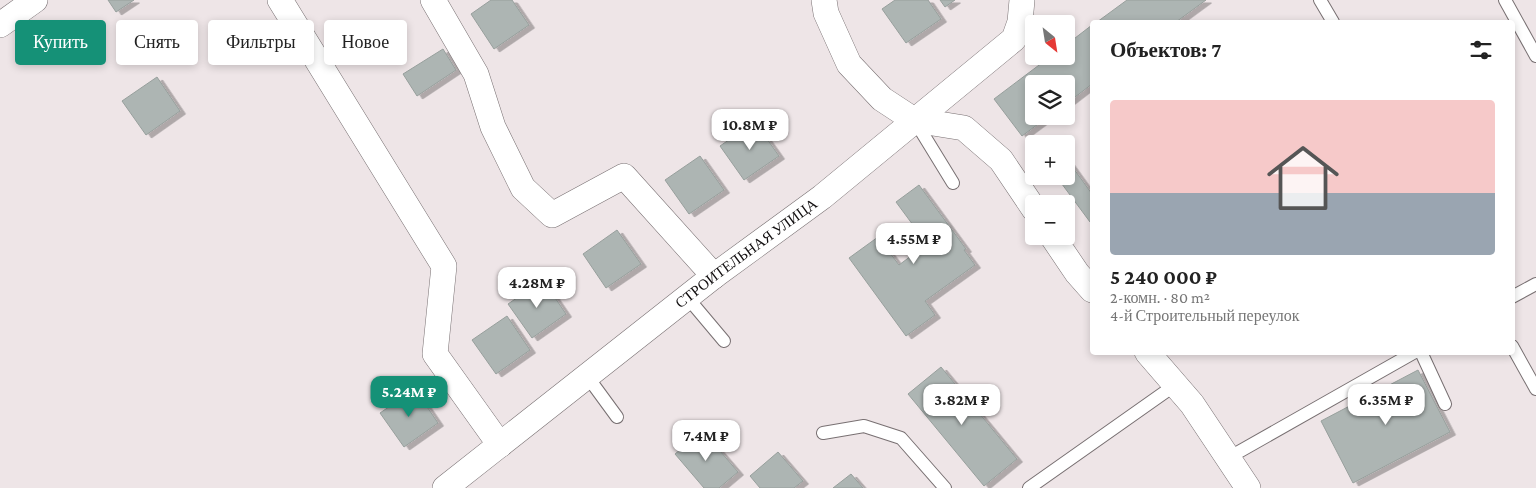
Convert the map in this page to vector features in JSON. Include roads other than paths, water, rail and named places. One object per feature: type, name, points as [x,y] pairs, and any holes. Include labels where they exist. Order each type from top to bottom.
[{"type":"street","points":[[0,26],[35,0]]},
{"type":"street","points":[[280,0],[444,266],[435,354],[500,445]]},
{"type":"street","points":[[433,0],[476,74],[493,127],[523,188],[552,215],[624,176],[714,276]]},
{"type":"street","points":[[824,0],[826,13],[849,64],[882,99],[914,120],[964,128],[1001,160],[1025,195]]},
{"type":"street","name":"СТРОИТЕЛЬНАЯ УЛИЦА","points":[[445,488],[714,276],[822,197],[1014,39],[1020,22],[1022,0]]},
{"type":"street","points":[[1058,245],[1077,273],[1090,288]]},
{"type":"street","points":[[1150,355],[1192,404],[1248,488]]},
{"type":"lane","points":[[1320,0],[1331,20]]},
{"type":"lane","points":[[1505,0],[1536,56]]},
{"type":"lane","points":[[914,120],[953,183]]},
{"type":"lane","points":[[1515,295],[1536,284]]},
{"type":"lane","points":[[687,298],[724,341]]},
{"type":"lane","points":[[1515,351],[1536,389]]},
{"type":"lane","points":[[1228,458],[1410,355]]},
{"type":"lane","points":[[1422,355],[1445,404]]},
{"type":"lane","points":[[587,376],[617,417]]},
{"type":"lane","points":[[1029,488],[1175,385]]},
{"type":"lane","points":[[823,433],[864,426],[901,438],[945,488]]}]
